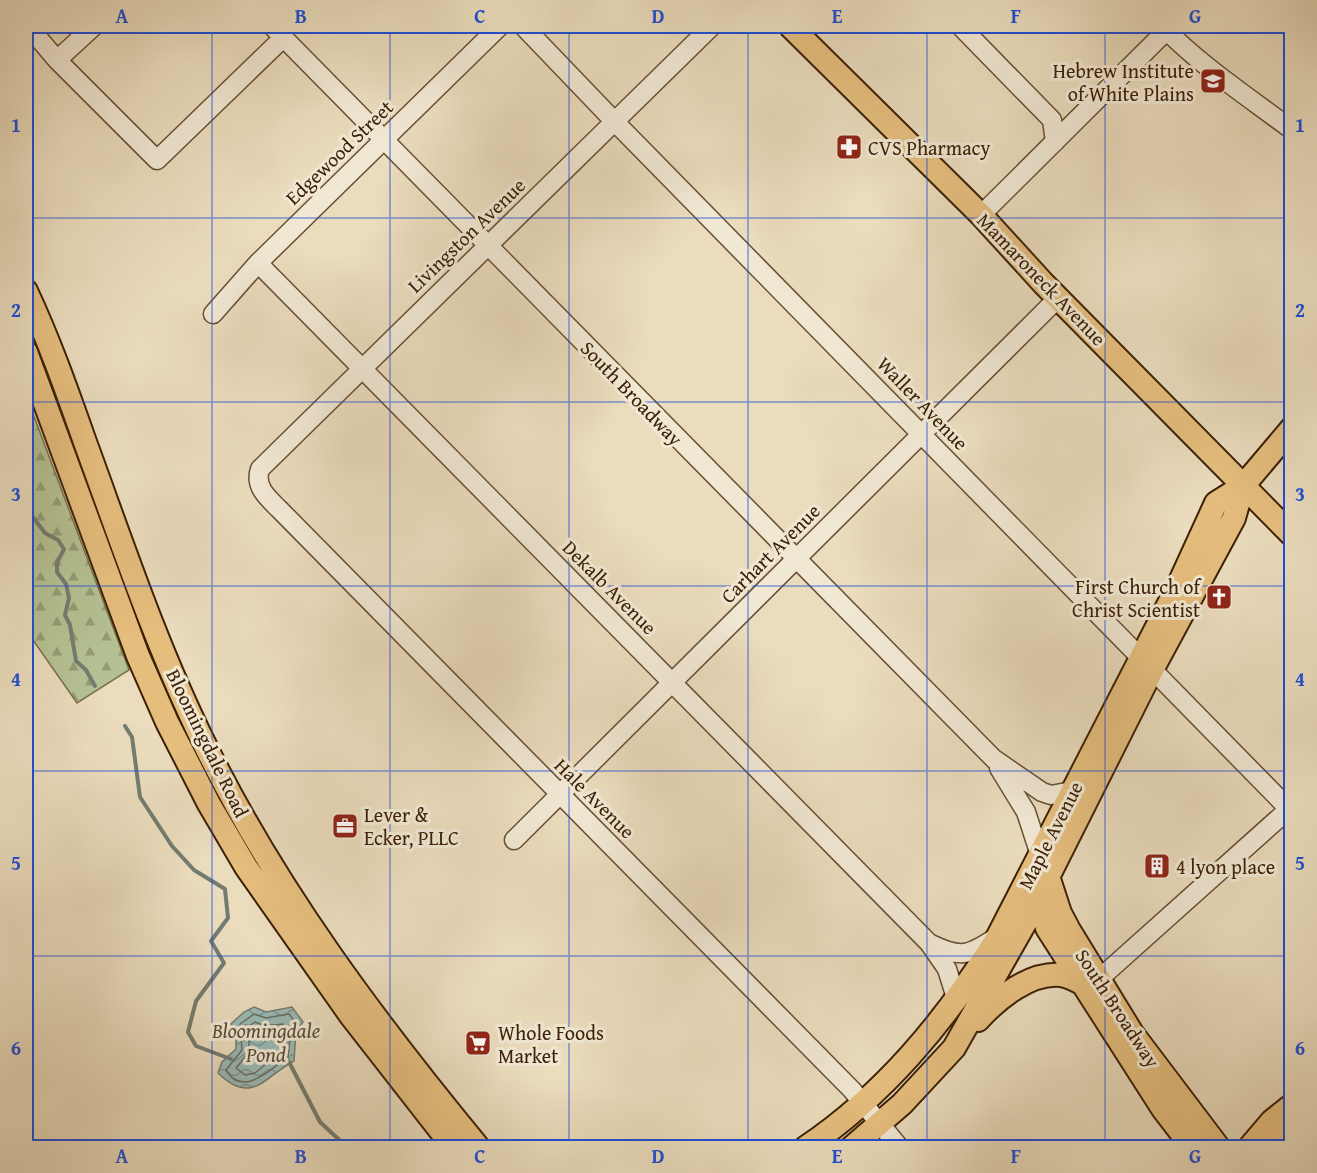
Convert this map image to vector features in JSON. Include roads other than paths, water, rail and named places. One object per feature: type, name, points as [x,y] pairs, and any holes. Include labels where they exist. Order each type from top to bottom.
[{"type":"main road","name":"Mamaroneck Avenue","points":[[790,26],[981,216],[1058,298],[1292,535]]},
{"type":"main road","name":"Bloomingdale Road","points":[[26,291],[45,334],[146,607],[203,742],[241,813],[368,1006],[479,1148]]},
{"type":"main road","name":"Bloomingdale Road","points":[[26,352],[152,689],[213,811],[246,867],[351,1016],[454,1148]]},
{"type":"main road","name":"Maple Avenue","points":[[851,1148],[924,1082],[954,1048],[1011,951],[1043,888],[1216,503],[1243,486],[1292,428]]},
{"type":"main road","name":"Maple Avenue","points":[[805,1148],[863,1103],[907,1060],[957,1001],[999,936],[1072,791],[1146,662]]},
{"type":"main road","name":"South Broadway","points":[[1040,855],[1047,928],[1090,984],[1132,1033],[1219,1148]]},
{"type":"main road","points":[[954,1048],[1001,998],[1034,979],[1060,975],[1090,984]]},
{"type":"main road","name":"South Broadway","points":[[1090,984],[1163,1109],[1193,1148]]},
{"type":"main road","points":[[1249,1148],[1272,1121],[1292,1105]]},
{"type":"main road","points":[[1270,1148],[1292,1118]]},
{"type":"street","points":[[28,26],[57,60],[157,160],[278,32]]},
{"type":"street","points":[[57,60],[94,26]]},
{"type":"street","name":"Edgewood Street","points":[[213,314],[258,263],[500,26]]},
{"type":"street","name":"Waller Avenue","points":[[523,26],[1290,811]]},
{"type":"street","name":"Livingston Avenue","points":[[258,481],[260,469],[712,26]]},
{"type":"street","points":[[960,26],[1052,120],[1055,142]]},
{"type":"street","points":[[981,216],[1166,27],[1222,80],[1292,130]]},
{"type":"street","name":"South Broadway","points":[[278,32],[795,560],[994,759],[1042,792],[1051,795],[1072,791]]},
{"type":"street","name":"Dekalb Avenue","points":[[258,263],[929,943],[947,969],[957,1001]]},
{"type":"street","name":"Carhart Avenue","points":[[513,840],[1058,298]]},
{"type":"street","name":"Hale Avenue","points":[[258,481],[263,492],[279,509],[863,1103],[900,1148]]},
{"type":"street","name":"South Broadway","points":[[994,759],[1026,812],[1040,855]]},
{"type":"street","points":[[1090,984],[1290,811]]},
{"type":"street","name":"Dekalb Avenue","points":[[929,943],[946,951],[962,954],[976,951],[999,936]]},
{"type":"water","name":"Bloomingdale Pond","points":[[254,1007],[266,1012],[292,1007],[303,1022],[296,1031],[294,1061],[258,1085],[249,1088],[240,1087],[230,1083],[218,1073],[222,1062],[236,1049],[236,1032],[231,1024],[244,1012]]},
{"type":"waterway","points":[[26,508],[45,533],[58,540],[64,549],[57,563],[57,572],[66,584],[69,598],[65,615],[70,625],[76,661],[86,670],[95,686]]},
{"type":"waterway","points":[[125,726],[132,737],[140,797],[172,846],[194,870],[225,889],[228,918],[211,941],[224,963],[196,1001],[188,1032],[196,1046],[231,1059]]},
{"type":"waterway","points":[[288,1060],[320,1122],[348,1148]]},
{"type":"place","name":"Hebrew Institute of White Plains","points":[[1213,81]]},
{"type":"place","name":"CVS Pharmacy","points":[[849,147]]},
{"type":"place","name":"First Church of Christ Scientist","points":[[1219,597]]},
{"type":"place","name":"Lever & Ecker, PLLC","points":[[345,826]]},
{"type":"place","name":"4 lyon place","points":[[1157,866]]},
{"type":"place","name":"Whole Foods Market","points":[[478,1043]]}]
